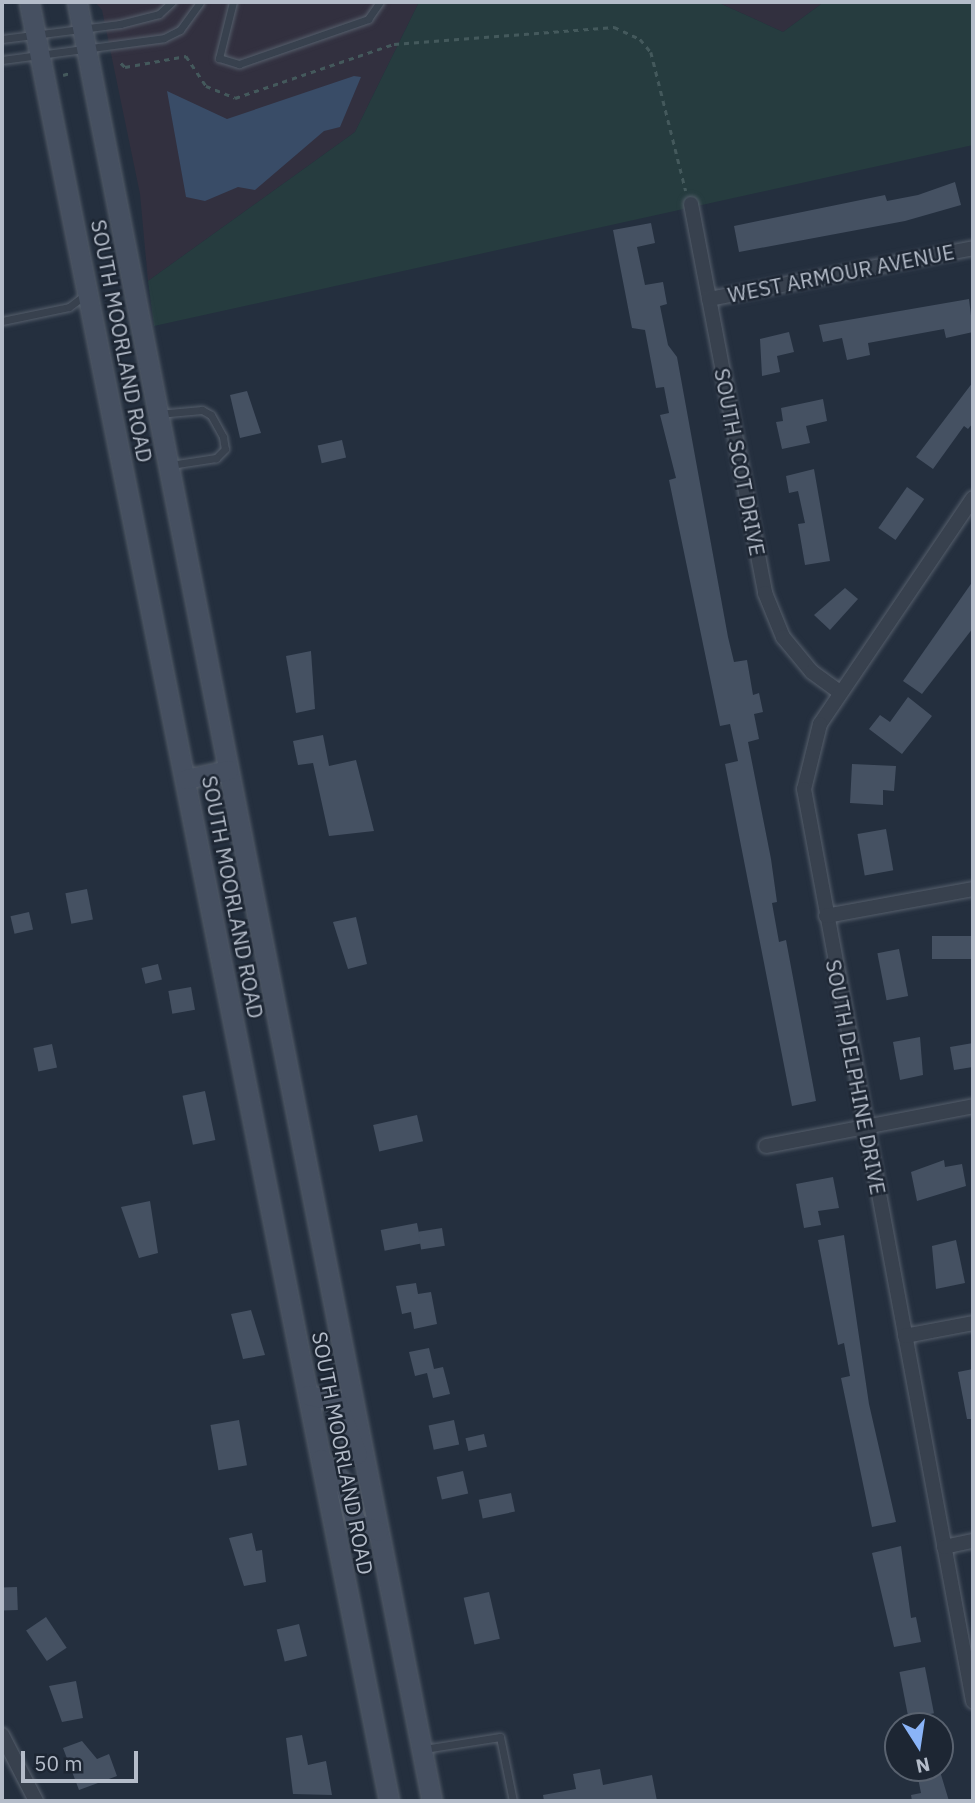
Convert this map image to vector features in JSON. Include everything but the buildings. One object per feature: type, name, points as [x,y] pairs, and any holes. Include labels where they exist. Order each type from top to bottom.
[{"type":"main road","name":"SOUTH MOORLAND ROAD","points":[[29,2],[89,291],[389,1801]]},
{"type":"main road","name":"SOUTH MOORLAND ROAD","points":[[77,2],[432,1801]]},
{"type":"main road","points":[[186,779],[228,770]]},
{"type":"main road","points":[[308,1395],[336,1401],[343,1429],[366,1470]]},
{"type":"main road","points":[[321,1459],[345,1485],[356,1523],[378,1531]]},
{"type":"street","name":"SOUTH SCOT DRIVE","points":[[691,204],[772,616],[800,660],[840,692]]},
{"type":"street","name":"WEST ARMOUR AVENUE","points":[[709,299],[973,248]]},
{"type":"street","name":"SOUTH DELPHINE DRIVE","points":[[973,498],[840,692],[811,744],[804,789],[825,916],[973,1700]]},
{"type":"street","points":[[825,916],[973,889]]},
{"type":"street","points":[[766,1146],[973,1106]]},
{"type":"street","points":[[905,1336],[973,1323]]},
{"type":"street","points":[[944,1547],[973,1541]]},
{"type":"street","points":[[2,1735],[36,1801]]},
{"type":"lane","points":[[2,39],[159,14],[172,2]]},
{"type":"lane","points":[[2,60],[86,51],[164,38],[180,30],[201,2]]},
{"type":"lane","points":[[233,2],[219,58],[239,64],[368,19],[380,2]]},
{"type":"lane","points":[[2,321],[69,307],[89,291]]},
{"type":"lane","points":[[158,414],[202,410],[211,415],[223,437],[225,449],[216,458],[167,465]]},
{"type":"lane","points":[[422,1749],[500,1737],[513,1801]]},
{"type":"path","points":[[121,63],[186,56],[206,86],[235,98],[394,44],[614,27],[640,39],[651,52],[691,204]]},
{"type":"path","points":[[63,75],[70,74]]},
{"type":"shaded area","points":[[95,2],[419,2],[355,132],[148,281],[140,194],[102,10]]},
{"type":"shaded area","points":[[717,2],[824,2],[783,32]]},
{"type":"green space","points":[[419,2],[717,2],[783,32],[824,2],[973,2],[973,145],[154,326],[148,281],[355,132]]},
{"type":"water","points":[[354,76],[361,77],[340,127],[324,131],[255,190],[238,187],[205,201],[186,197],[167,91],[227,119]]}]
